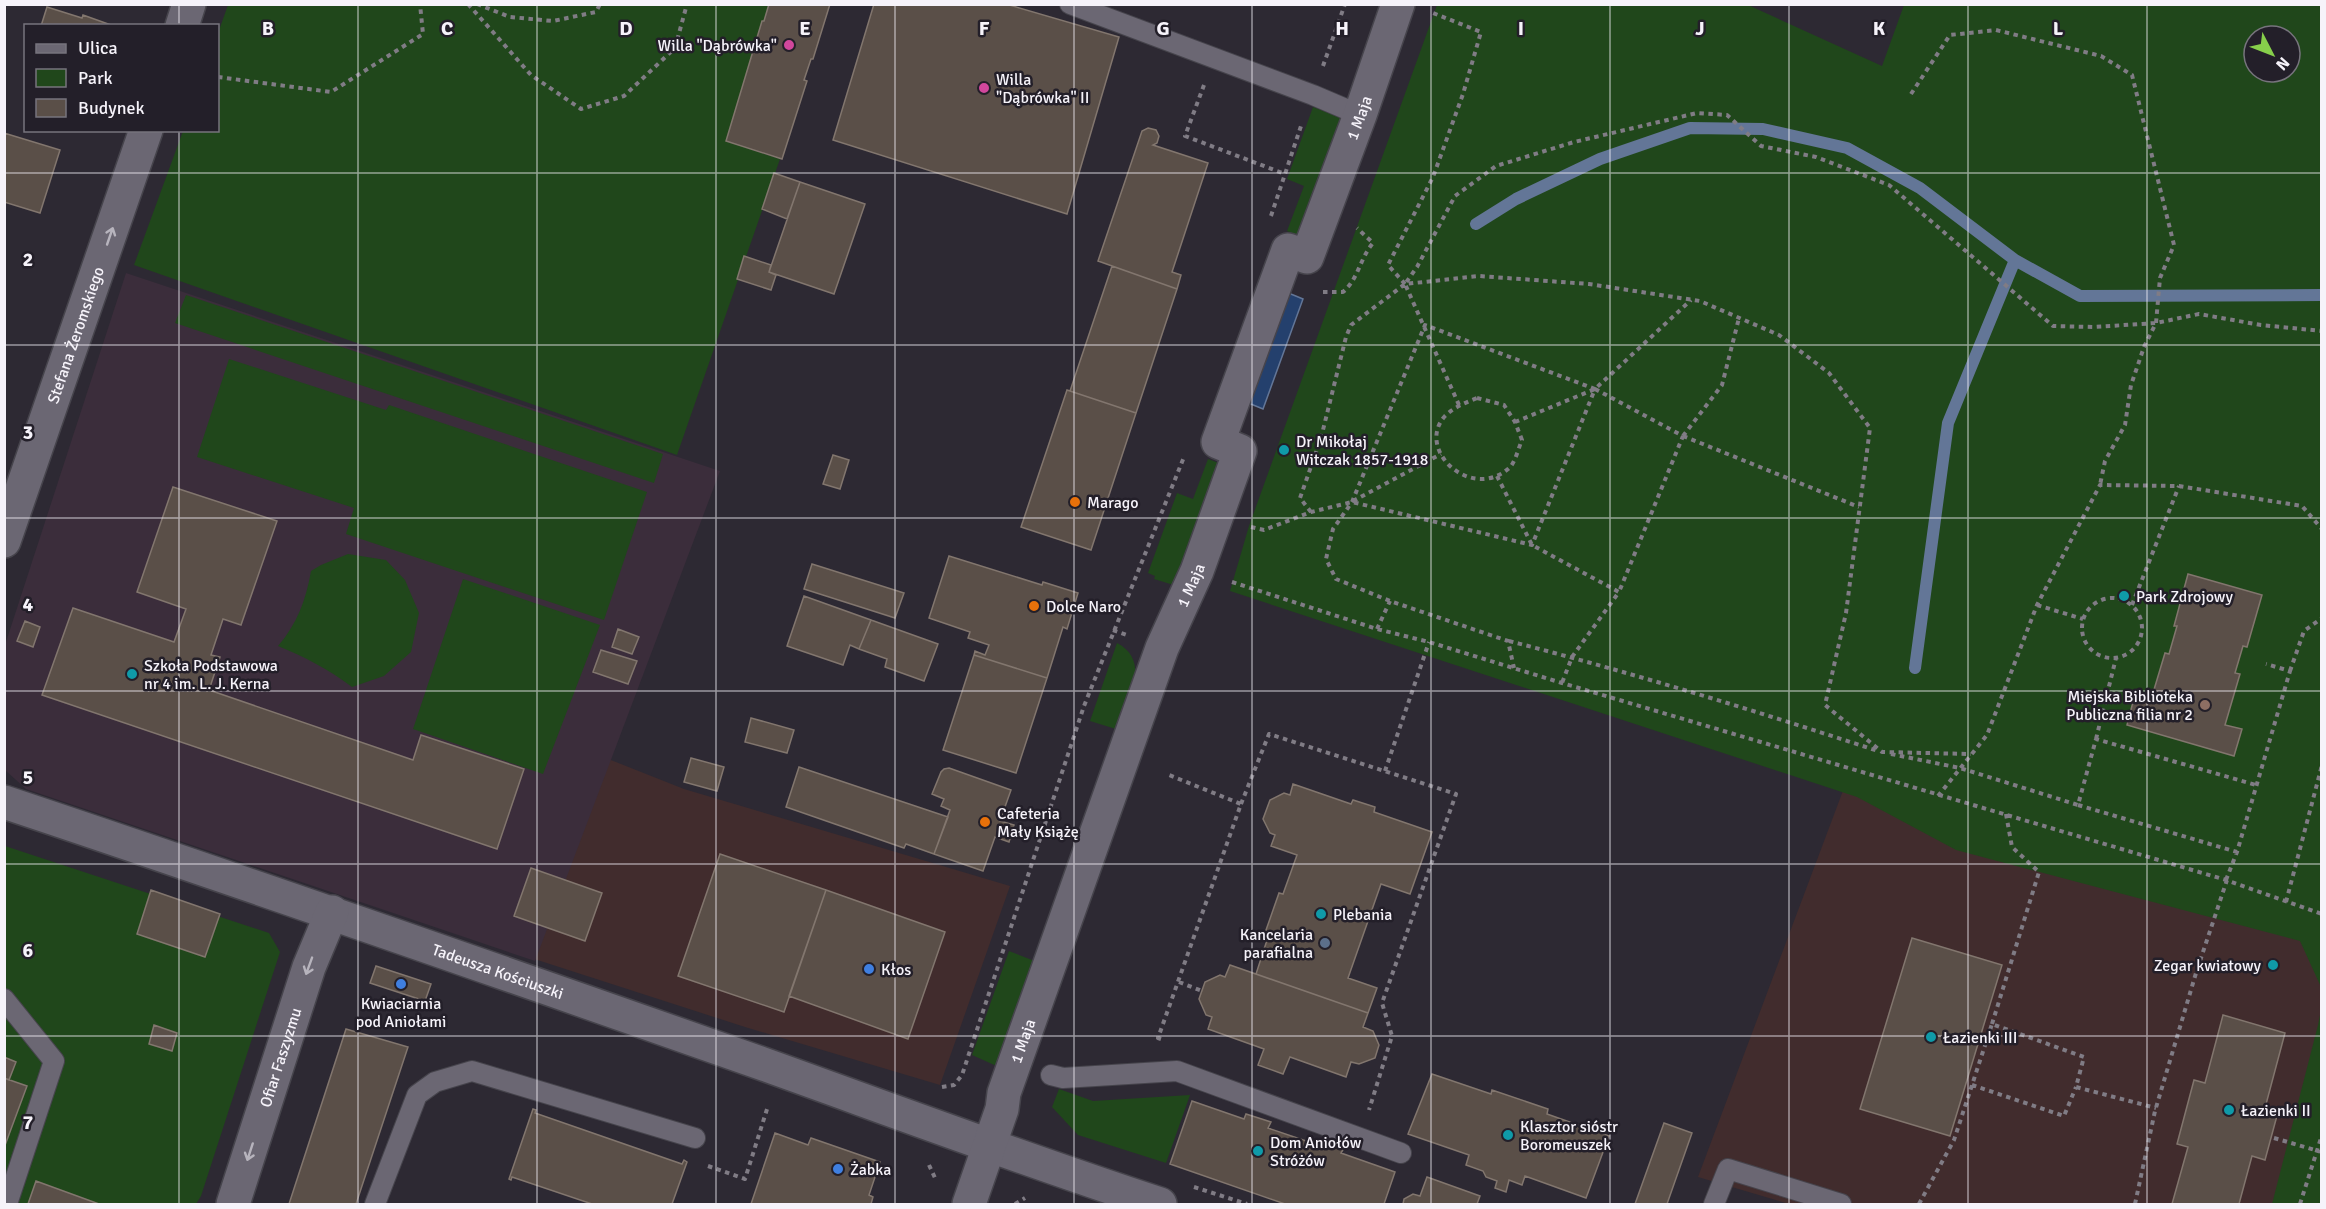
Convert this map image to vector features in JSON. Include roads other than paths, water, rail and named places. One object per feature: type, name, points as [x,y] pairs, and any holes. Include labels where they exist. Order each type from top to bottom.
[{"type":"street","points":[[183,24],[189,4]]},
{"type":"street","name":"1 Maja","points":[[969,1204],[1002,1109],[1004,1093],[1158,659],[1197,571],[1240,451],[1218,442],[1288,250],[1307,257],[1360,115],[1413,8]]},
{"type":"street","name":"Stefana Żeromskiego","points":[[4,541],[145,132]]},
{"type":"street","name":"Tadeusza Kościuszki","points":[[4,802],[332,912],[1046,1167],[1160,1204]]},
{"type":"street","name":"Ofiar Faszyzmu","points":[[233,1204],[309,967],[332,912]]},
{"type":"lane","points":[[1070,4],[1313,95],[1360,115]]},
{"type":"lane","points":[[4,999],[54,1061],[7,1204]]},
{"type":"lane","points":[[375,1204],[417,1095],[435,1082],[472,1071],[695,1138]]},
{"type":"lane","points":[[1051,1074],[1063,1078],[1177,1071],[1401,1153]]},
{"type":"lane","points":[[1714,1204],[1728,1169],[1841,1204]]},
{"type":"water","points":[[1286,292],[1303,299],[1263,409],[1246,402]]},
{"type":"waterway","points":[[1476,224],[1516,199],[1600,159],[1690,128],[1763,129],[1847,148],[1920,188],[2015,260]]},
{"type":"waterway","points":[[1915,668],[1948,423],[2015,260],[2080,296],[2322,295]]},
{"type":"place","name":"Willa \"Dąbrówka\"","points":[[789,45]]},
{"type":"place","name":"Willa \"Dąbrówka\" II","points":[[984,88]]},
{"type":"place","name":"Dr Mikołaj Witczak 1857-1918","points":[[1284,450]]},
{"type":"place","name":"Marago","points":[[1075,502]]},
{"type":"place","name":"Park Zdrojowy","points":[[2124,596]]},
{"type":"place","name":"Dolce Naro","points":[[1034,606]]},
{"type":"place","name":"Szkoła Podstawowa nr 4 im. L. J. Kerna","points":[[132,674]]},
{"type":"place","name":"Miejska Biblioteka Publiczna filia nr 2","points":[[2205,705]]},
{"type":"place","name":"Cafeteria Mały Książę","points":[[985,822]]},
{"type":"place","name":"Plebania","points":[[1321,914]]},
{"type":"place","name":"Kancelaria parafialna","points":[[1325,943]]},
{"type":"place","name":"Zegar kwiatowy","points":[[2273,965]]},
{"type":"place","name":"Kłos","points":[[869,969]]},
{"type":"place","name":"Kwiaciarnia pod Aniołami","points":[[401,984]]},
{"type":"place","name":"Łazienki III","points":[[1931,1037]]},
{"type":"place","name":"Łazienki II","points":[[2229,1110]]},
{"type":"place","name":"Klasztor sióstr Boromeuszek","points":[[1508,1135]]},
{"type":"place","name":"Dom Aniołów Stróżów","points":[[1258,1151]]},
{"type":"place","name":"Żabka","points":[[838,1169]]}]
